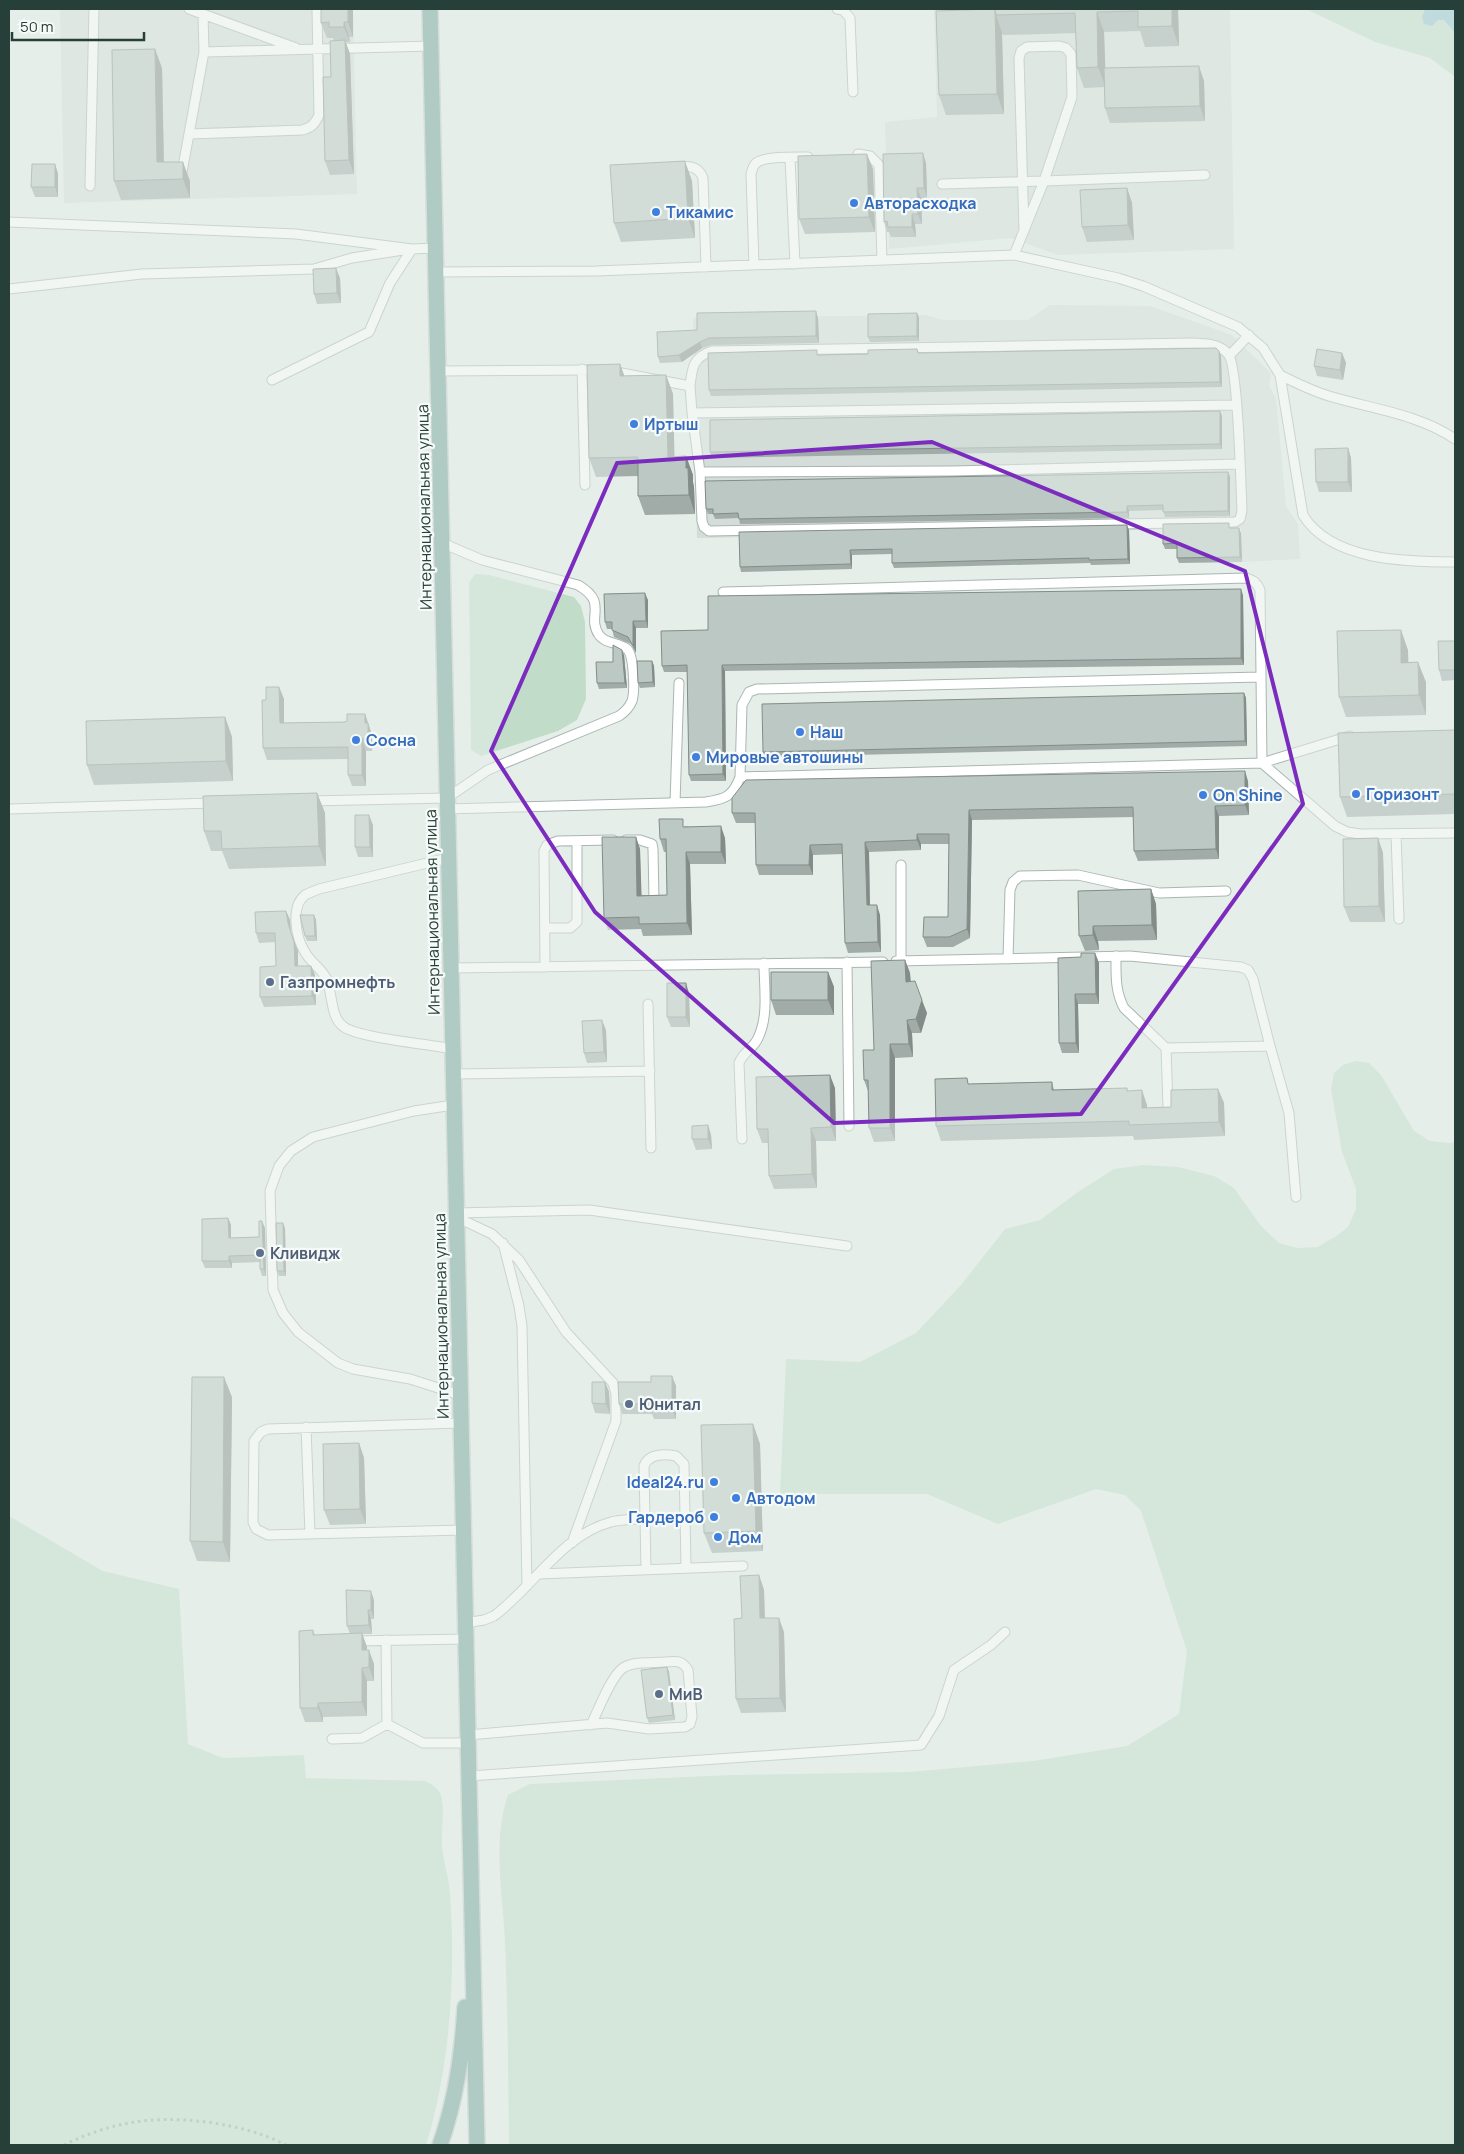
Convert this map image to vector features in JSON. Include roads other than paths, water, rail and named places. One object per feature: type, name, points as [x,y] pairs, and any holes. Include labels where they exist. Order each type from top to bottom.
[{"type":"main road","name":"Интернациональная улица","points":[[430,9],[470,1814]]},
{"type":"main road","points":[[440,2145],[448,2123],[457,2084],[462,2047],[466,1996],[470,1814]]},
{"type":"main road","points":[[470,1814],[477,2145]]},
{"type":"lane","points":[[90,186],[94,9]]},
{"type":"lane","points":[[189,9],[301,49]]},
{"type":"lane","points":[[189,134],[302,130],[316,123],[319,115],[317,9]]},
{"type":"lane","points":[[837,9],[843,10],[850,18],[853,92]]},
{"type":"lane","points":[[182,172],[204,52],[203,14]]},
{"type":"lane","points":[[204,52],[431,46]]},
{"type":"lane","points":[[1014,255],[1024,231],[1044,181],[1072,98],[1071,54],[1066,48],[1059,46],[1027,47],[1018,58],[1024,231]]},
{"type":"lane","points":[[845,155],[864,154],[875,160],[879,165],[882,260]]},
{"type":"lane","points":[[754,265],[751,174],[753,167],[757,162],[764,159],[818,156]]},
{"type":"lane","points":[[790,158],[795,264]]},
{"type":"lane","points":[[670,168],[689,166],[701,172],[703,178],[706,267]]},
{"type":"lane","points":[[942,184],[1205,175]]},
{"type":"lane","points":[[9,222],[296,234],[412,249]]},
{"type":"lane","points":[[9,288],[142,274],[314,269],[352,258],[412,249],[435,248]]},
{"type":"lane","points":[[272,380],[369,332],[390,283],[412,249]]},
{"type":"lane","points":[[436,272],[596,271],[1014,255],[1118,278],[1143,286],[1238,327],[1262,348],[1280,375],[1300,502],[1304,515],[1311,527],[1323,538],[1342,547],[1374,556],[1455,562]]},
{"type":"lane","points":[[1230,355],[1249,335]]},
{"type":"lane","points":[[1192,343],[1216,346],[1230,355],[1233,364],[1242,511],[1240,519],[1235,522],[709,531],[704,527],[702,521],[700,472],[690,386],[692,366],[698,357],[712,351],[1192,343]]},
{"type":"lane","points":[[439,372],[582,369],[626,372],[690,386]]},
{"type":"lane","points":[[582,369],[585,485]]},
{"type":"lane","points":[[1280,375],[1322,394],[1415,419],[1436,428],[1455,440]]},
{"type":"lane","points":[[692,413],[1236,405]]},
{"type":"lane","points":[[700,472],[952,470],[1240,464]]},
{"type":"lane","points":[[442,543],[482,560],[578,585],[588,591],[595,600],[597,630],[600,636],[627,649],[632,655],[634,695],[626,711],[619,716],[488,770],[447,804]]},
{"type":"lane","points":[[723,592],[1246,578],[1257,584],[1260,590],[1262,763],[1335,826],[1347,832],[1360,834],[1455,833]]},
{"type":"lane","points":[[301,801],[447,804],[675,803],[719,800],[735,790],[740,777],[742,705],[749,692],[757,689],[1261,677]]},
{"type":"lane","points":[[675,803],[679,683]]},
{"type":"lane","points":[[740,777],[1262,763],[1344,737],[1356,736]]},
{"type":"lane","points":[[9,809],[224,803]]},
{"type":"lane","points":[[1396,834],[1399,919]]},
{"type":"lane","points":[[545,967],[544,851],[546,845],[551,842],[640,840],[652,844],[654,900]]},
{"type":"lane","points":[[545,928],[570,928],[577,922],[577,841]]},
{"type":"lane","points":[[448,858],[319,889],[304,896],[297,909],[298,939],[305,954],[325,976],[331,989],[336,1014],[343,1027],[362,1034],[452,1048]]},
{"type":"lane","points":[[901,865],[901,961]]},
{"type":"lane","points":[[1008,959],[1010,890],[1013,882],[1020,876],[1078,875],[1159,893],[1226,891]]},
{"type":"lane","points":[[451,968],[1116,956],[1241,967],[1248,970],[1253,979],[1289,1113],[1296,1197]]},
{"type":"lane","points":[[1116,956],[1116,989],[1119,1000],[1124,1008],[1166,1048],[1168,1107]]},
{"type":"lane","points":[[847,962],[849,1126]]},
{"type":"lane","points":[[742,1139],[740,1063],[744,1055],[757,1041],[764,1022],[764,963]]},
{"type":"lane","points":[[648,1004],[651,1148]]},
{"type":"lane","points":[[1166,1048],[1270,1046]]},
{"type":"lane","points":[[453,1074],[650,1071]]},
{"type":"lane","points":[[453,1104],[414,1111],[313,1137],[291,1151],[278,1166],[270,1191],[273,1290],[283,1313],[298,1332],[338,1363],[353,1369],[410,1379],[460,1395]]},
{"type":"lane","points":[[456,1215],[590,1210],[847,1246]]},
{"type":"lane","points":[[456,1215],[492,1234],[519,1260],[566,1332],[613,1383],[616,1394],[616,1421],[572,1542]]},
{"type":"lane","points":[[503,1243],[519,1306],[522,1326],[527,1586]]},
{"type":"lane","points":[[461,1423],[268,1429],[258,1435],[254,1441],[253,1522],[256,1529],[268,1535],[463,1530]]},
{"type":"lane","points":[[306,1428],[310,1534]]},
{"type":"lane","points":[[646,1570],[644,1466],[646,1461],[654,1456],[676,1456],[684,1464],[686,1568]]},
{"type":"lane","points":[[465,1623],[484,1620],[494,1616],[572,1542],[585,1534],[608,1524],[645,1520],[684,1519]]},
{"type":"lane","points":[[539,1574],[742,1566]]},
{"type":"lane","points":[[469,1776],[921,1745],[939,1716],[954,1670],[991,1645],[1005,1632]]},
{"type":"lane","points":[[342,1641],[466,1639]]},
{"type":"lane","points":[[386,1640],[387,1724]]},
{"type":"lane","points":[[387,1724],[423,1743],[591,1725],[619,1724],[663,1730],[685,1727],[690,1724],[692,1717],[688,1670],[685,1664],[677,1661],[632,1664],[623,1668],[616,1676],[591,1725]]},
{"type":"lane","points":[[332,1739],[362,1738],[387,1724]]},
{"type":"water","points":[[1425,9],[1455,9],[1455,33],[1444,20],[1438,20],[1432,26],[1424,24],[1422,17]]},
{"type":"place","name":"Авторасходка","points":[[854,203]]},
{"type":"place","name":"Тикамис","points":[[656,212]]},
{"type":"place","name":"Иртыш","points":[[634,424]]},
{"type":"place","name":"Наш","points":[[800,732]]},
{"type":"place","name":"Сосна","points":[[356,740]]},
{"type":"place","name":"Мировые автошины","points":[[696,757]]},
{"type":"place","name":"Горизонт","points":[[1356,794]]},
{"type":"place","name":"On Shine","points":[[1203,795]]},
{"type":"place","name":"Газпромнефть","points":[[270,982]]},
{"type":"place","name":"Кливидж","points":[[260,1253]]},
{"type":"place","name":"Юнитал","points":[[629,1404]]},
{"type":"place","name":"Ideal24.ru","points":[[714,1482]]},
{"type":"place","name":"Автодом","points":[[736,1498]]},
{"type":"place","name":"Гардероб","points":[[714,1517]]},
{"type":"place","name":"Дом","points":[[718,1537]]},
{"type":"place","name":"МиВ","points":[[659,1694]]}]
